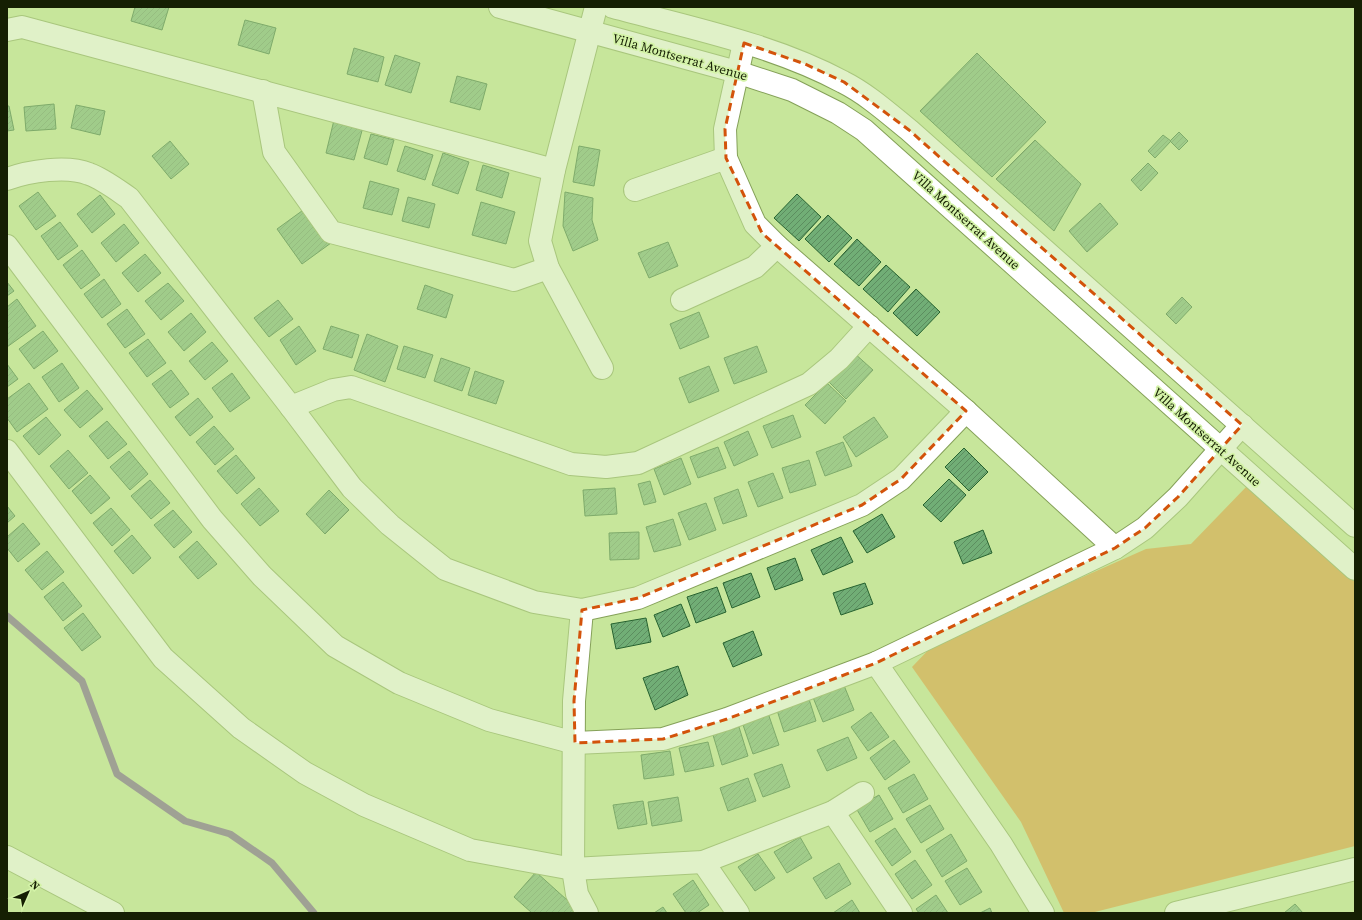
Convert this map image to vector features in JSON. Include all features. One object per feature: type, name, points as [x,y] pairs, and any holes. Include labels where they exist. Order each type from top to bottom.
[{"type":"street","name":"Villa Montserrat Avenue","points":[[500,7],[737,72],[792,90],[838,113],[864,130],[1355,569]]},
{"type":"street","points":[[596,7],[554,170],[540,241],[548,268],[602,368]]},
{"type":"street","points":[[613,7],[744,43],[805,64],[844,82],[873,101],[909,130],[1355,526]]},
{"type":"street","points":[[7,30],[22,27],[554,170]]},
{"type":"street","points":[[744,43],[725,129],[726,158],[755,224],[777,246],[966,411],[1115,548]]},
{"type":"street","points":[[263,91],[274,152],[331,232],[514,280],[548,268]]},
{"type":"street","points":[[635,190],[726,158]]},
{"type":"street","points":[[7,179],[55,169],[88,173],[128,198],[291,406],[352,488],[390,525],[445,569],[534,602],[582,610],[638,598],[862,505],[901,479],[966,411]]},
{"type":"street","points":[[7,246],[212,519],[262,576],[335,646],[399,683],[489,720],[575,743],[663,739],[727,719],[876,663],[1115,548],[1145,528],[1178,497],[1242,425]]},
{"type":"street","points":[[682,300],[755,267],[777,246]]},
{"type":"street","points":[[291,406],[333,390],[351,386],[571,464],[606,468],[638,463],[809,384],[839,360],[869,326]]},
{"type":"street","points":[[7,451],[164,658],[241,728],[305,774],[364,805],[470,850],[573,870],[703,862],[833,812],[863,793]]},
{"type":"street","points":[[582,610],[574,700],[575,743],[573,870],[577,894],[587,913]]},
{"type":"street","points":[[876,663],[1001,844],[1043,913]]},
{"type":"street","points":[[833,812],[901,913]]},
{"type":"street","points":[[7,857],[87,907],[113,913]]},
{"type":"street","points":[[703,862],[738,913]]},
{"type":"street","points":[[1176,913],[1218,909],[1355,869]]},
{"type":"highlighted area","points":[[744,43],[805,64],[844,82],[909,130],[1242,425],[1178,497],[1145,528],[1115,548],[876,663],[727,719],[663,739],[575,743],[574,701],[582,610],[638,598],[862,505],[901,479],[966,411],[762,233],[726,158],[725,129]]},
{"type":"shaded area","points":[[1248,485],[1355,582],[1355,846],[1091,913],[1064,913],[1021,822],[912,667],[936,642],[1146,549],[1191,544]]},
{"type":"building","points":[[135,7],[169,7],[162,30],[131,21]]},
{"type":"building","points":[[245,20],[276,28],[269,54],[238,45]]},
{"type":"building","points":[[354,48],[384,57],[378,82],[347,74]]},
{"type":"building","points":[[977,53],[1046,122],[992,177],[920,111]]},
{"type":"building","points":[[395,55],[420,63],[411,93],[385,85]]},
{"type":"building","points":[[457,76],[487,84],[480,110],[450,102]]},
{"type":"building","points":[[54,104],[56,129],[26,131],[24,107]]},
{"type":"building","points":[[76,105],[105,111],[100,135],[71,128]]},
{"type":"building","points":[[7,106],[9,106],[14,130],[7,131]]},
{"type":"building","points":[[334,120],[363,127],[354,160],[326,153]]},
{"type":"building","points":[[1179,132],[1188,141],[1179,150],[1170,141]]},
{"type":"building","points":[[371,134],[394,140],[387,165],[364,158]]},
{"type":"building","points":[[1163,135],[1171,141],[1155,158],[1148,151]]},
{"type":"building","points":[[1035,140],[1081,184],[1054,231],[996,179]]},
{"type":"building","points":[[170,141],[189,164],[171,179],[152,156]]},
{"type":"building","points":[[405,146],[433,155],[425,180],[397,171]]},
{"type":"building","points":[[579,146],[600,150],[594,186],[573,182]]},
{"type":"building","points":[[443,153],[469,162],[458,194],[432,185]]},
{"type":"building","points":[[1148,163],[1158,173],[1141,191],[1131,180]]},
{"type":"building","points":[[483,165],[509,173],[502,198],[476,190]]},
{"type":"building","points":[[370,181],[399,189],[392,215],[363,208]]},
{"type":"building","points":[[38,192],[56,216],[36,230],[19,206]]},
{"type":"building","points":[[565,192],[593,198],[592,220],[598,240],[573,251],[563,226]]},
{"type":"building","points":[[797,194],[821,217],[799,241],[774,218]]},
{"type":"building","points":[[100,195],[115,214],[92,233],[77,214]]},
{"type":"building","points":[[408,197],[435,204],[429,228],[402,221]]},
{"type":"building","points":[[481,202],[515,212],[506,244],[472,235]]},
{"type":"building","points":[[1100,203],[1118,224],[1087,252],[1069,231]]},
{"type":"building","points":[[306,208],[331,243],[302,264],[277,229]]},
{"type":"building","points":[[828,215],[852,238],[829,262],[805,239]]},
{"type":"building","points":[[60,222],[78,246],[58,260],[41,236]]},
{"type":"building","points":[[124,224],[139,243],[116,262],[101,243]]},
{"type":"building","points":[[857,239],[881,262],[859,286],[834,264]]},
{"type":"building","points":[[668,242],[678,266],[649,278],[638,253]]},
{"type":"building","points":[[82,250],[100,275],[81,289],[63,265]]},
{"type":"building","points":[[145,254],[161,273],[138,292],[122,273]]},
{"type":"building","points":[[886,265],[910,287],[888,312],[863,289]]},
{"type":"building","points":[[104,279],[121,304],[102,318],[84,294]]},
{"type":"building","points":[[7,282],[14,291],[7,296]]},
{"type":"building","points":[[168,283],[184,301],[161,320],[145,301]]},
{"type":"building","points":[[425,285],[453,295],[446,318],[417,309]]},
{"type":"building","points":[[916,289],[940,312],[917,336],[893,313]]},
{"type":"building","points":[[1182,297],[1192,307],[1176,324],[1166,314]]},
{"type":"building","points":[[17,299],[36,326],[7,347],[7,307]]},
{"type":"building","points":[[278,300],[293,319],[269,337],[254,318]]},
{"type":"building","points":[[127,309],[145,334],[125,348],[107,324]]},
{"type":"building","points":[[699,312],[709,337],[680,349],[670,324]]},
{"type":"building","points":[[191,313],[206,332],[184,351],[168,332]]},
{"type":"building","points":[[299,326],[316,351],[296,365],[280,340]]},
{"type":"building","points":[[331,326],[359,335],[352,358],[323,349]]},
{"type":"building","points":[[43,331],[58,351],[34,369],[19,349]]},
{"type":"building","points":[[367,334],[398,346],[385,382],[354,370]]},
{"type":"building","points":[[148,339],[166,363],[147,377],[129,353]]},
{"type":"building","points":[[212,342],[228,361],[205,380],[189,361]]},
{"type":"building","points":[[404,346],[433,355],[425,378],[397,369]]},
{"type":"building","points":[[757,346],[767,372],[734,384],[724,358]]},
{"type":"building","points":[[853,352],[873,370],[846,399],[827,380]]},
{"type":"building","points":[[441,358],[470,368],[462,391],[434,381]]},
{"type":"building","points":[[62,363],[79,388],[59,402],[42,377]]},
{"type":"building","points":[[7,364],[18,379],[7,387]]},
{"type":"building","points":[[709,366],[719,391],[689,403],[679,378]]},
{"type":"building","points":[[171,370],[189,394],[170,408],[152,384]]},
{"type":"building","points":[[475,371],[504,381],[496,404],[468,395]]},
{"type":"building","points":[[232,373],[250,398],[230,412],[212,388]]},
{"type":"building","points":[[29,383],[48,409],[17,432],[7,418],[7,399]]},
{"type":"building","points":[[827,383],[846,401],[825,424],[805,405]]},
{"type":"building","points":[[87,390],[103,409],[80,428],[64,410]]},
{"type":"building","points":[[198,398],[213,417],[190,436],[175,417]]},
{"type":"building","points":[[793,415],[801,437],[772,448],[763,426]]},
{"type":"building","points":[[46,417],[61,435],[39,455],[23,436]]},
{"type":"building","points":[[874,417],[888,437],[856,457],[843,437]]},
{"type":"building","points":[[107,421],[127,444],[108,459],[89,436]]},
{"type":"building","points":[[214,426],[234,449],[215,465],[196,442]]},
{"type":"building","points":[[748,431],[758,455],[734,466],[724,442]]},
{"type":"building","points":[[843,442],[852,466],[825,476],[816,452]]},
{"type":"building","points":[[718,447],[726,468],[698,478],[690,457]]},
{"type":"building","points":[[964,448],[988,472],[969,491],[945,467]]},
{"type":"building","points":[[68,450],[88,473],[69,489],[50,466]]},
{"type":"building","points":[[129,451],[148,474],[130,490],[110,467]]},
{"type":"building","points":[[236,455],[255,478],[237,494],[217,471]]},
{"type":"building","points":[[681,458],[691,484],[664,495],[654,469]]},
{"type":"building","points":[[809,460],[816,485],[790,493],[782,468]]},
{"type":"building","points":[[773,473],[783,498],[758,507],[748,482]]},
{"type":"building","points":[[90,475],[110,498],[91,514],[72,491]]},
{"type":"building","points":[[949,479],[966,495],[941,522],[923,505]]},
{"type":"building","points":[[150,480],[170,503],[151,519],[131,496]]},
{"type":"building","points":[[650,481],[656,502],[644,505],[638,484]]},
{"type":"building","points":[[259,488],[279,511],[260,526],[241,504]]},
{"type":"building","points":[[615,488],[617,514],[585,516],[583,490]]},
{"type":"building","points":[[738,489],[747,516],[723,524],[714,498]]},
{"type":"building","points":[[329,490],[349,510],[325,534],[306,514]]},
{"type":"building","points":[[706,503],[716,530],[689,540],[678,513]]},
{"type":"building","points":[[7,506],[15,516],[7,523]]},
{"type":"building","points":[[111,508],[130,530],[112,546],[93,523]]},
{"type":"building","points":[[173,510],[192,532],[174,548],[154,525]]},
{"type":"building","points":[[882,514],[895,537],[867,553],[853,531]]},
{"type":"building","points":[[673,519],[681,545],[654,552],[646,527]]},
{"type":"building","points":[[23,523],[40,544],[18,562],[7,548],[7,537]]},
{"type":"building","points":[[983,530],[992,553],[963,564],[954,542]]},
{"type":"building","points":[[639,532],[639,559],[610,560],[609,533]]},
{"type":"building","points":[[132,535],[151,558],[133,574],[114,551]]},
{"type":"building","points":[[841,537],[853,562],[823,575],[811,550]]},
{"type":"building","points":[[197,541],[217,564],[198,579],[179,557]]},
{"type":"building","points":[[47,551],[64,572],[42,590],[25,570]]},
{"type":"building","points":[[795,558],[803,580],[775,590],[767,568]]},
{"type":"building","points":[[751,573],[760,597],[732,608],[723,583]]},
{"type":"building","points":[[63,582],[82,606],[63,621],[44,597]]},
{"type":"building","points":[[865,583],[873,604],[841,615],[833,593]]},
{"type":"building","points":[[717,587],[726,612],[696,623],[687,597]]},
{"type":"building","points":[[681,604],[690,626],[663,637],[654,615]]},
{"type":"building","points":[[83,613],[101,637],[82,651],[64,628]]},
{"type":"building","points":[[646,618],[651,642],[616,649],[611,624]]},
{"type":"building","points":[[753,631],[762,655],[733,667],[723,643]]},
{"type":"building","points":[[678,666],[688,695],[655,710],[643,678]]},
{"type":"building","points":[[843,683],[854,710],[823,722],[812,695]]},
{"type":"building","points":[[808,696],[816,721],[784,732],[776,707]]},
{"type":"building","points":[[871,712],[889,737],[868,751],[851,727]]},
{"type":"building","points":[[768,713],[779,745],[753,754],[742,722]]},
{"type":"building","points":[[739,727],[748,756],[722,765],[713,735]]},
{"type":"building","points":[[848,737],[857,758],[827,771],[817,750]]},
{"type":"building","points":[[894,740],[910,762],[885,780],[870,758]]},
{"type":"building","points":[[708,742],[714,766],[685,772],[679,748]]},
{"type":"building","points":[[670,751],[674,775],[644,779],[641,755]]},
{"type":"building","points":[[782,764],[790,787],[763,797],[754,774]]},
{"type":"building","points":[[914,774],[928,799],[903,813],[888,788]]},
{"type":"building","points":[[748,778],[756,801],[728,811],[720,788]]},
{"type":"building","points":[[879,795],[893,819],[870,832],[856,808]]},
{"type":"building","points":[[678,797],[682,821],[652,826],[648,802]]},
{"type":"building","points":[[643,801],[647,824],[618,829],[613,805]]},
{"type":"building","points":[[930,805],[944,829],[921,843],[906,819]]},
{"type":"building","points":[[895,828],[911,852],[892,866],[875,841]]},
{"type":"building","points":[[951,834],[967,861],[942,877],[926,850]]},
{"type":"building","points":[[800,837],[812,858],[787,873],[774,852]]},
{"type":"building","points":[[758,854],[775,878],[755,891],[738,867]]},
{"type":"building","points":[[915,860],[932,885],[912,899],[895,874]]},
{"type":"building","points":[[839,863],[851,884],[826,899],[813,878]]},
{"type":"building","points":[[967,868],[982,892],[960,905],[945,881]]},
{"type":"building","points":[[536,872],[577,909],[573,913],[532,913],[514,897]]},
{"type":"building","points":[[693,880],[709,905],[697,913],[686,913],[673,894]]},
{"type":"building","points":[[936,895],[948,913],[919,913],[916,909]]},
{"type":"building","points":[[852,900],[860,913],[833,913]]},
{"type":"building","points":[[1295,904],[1303,913],[1284,913]]},
{"type":"building","points":[[663,907],[667,913],[654,913]]},
{"type":"building","points":[[990,908],[992,913],[980,913]]},
{"type":"waterway","points":[[7,616],[82,681],[117,774],[185,821],[230,834],[272,863],[314,913]]}]
